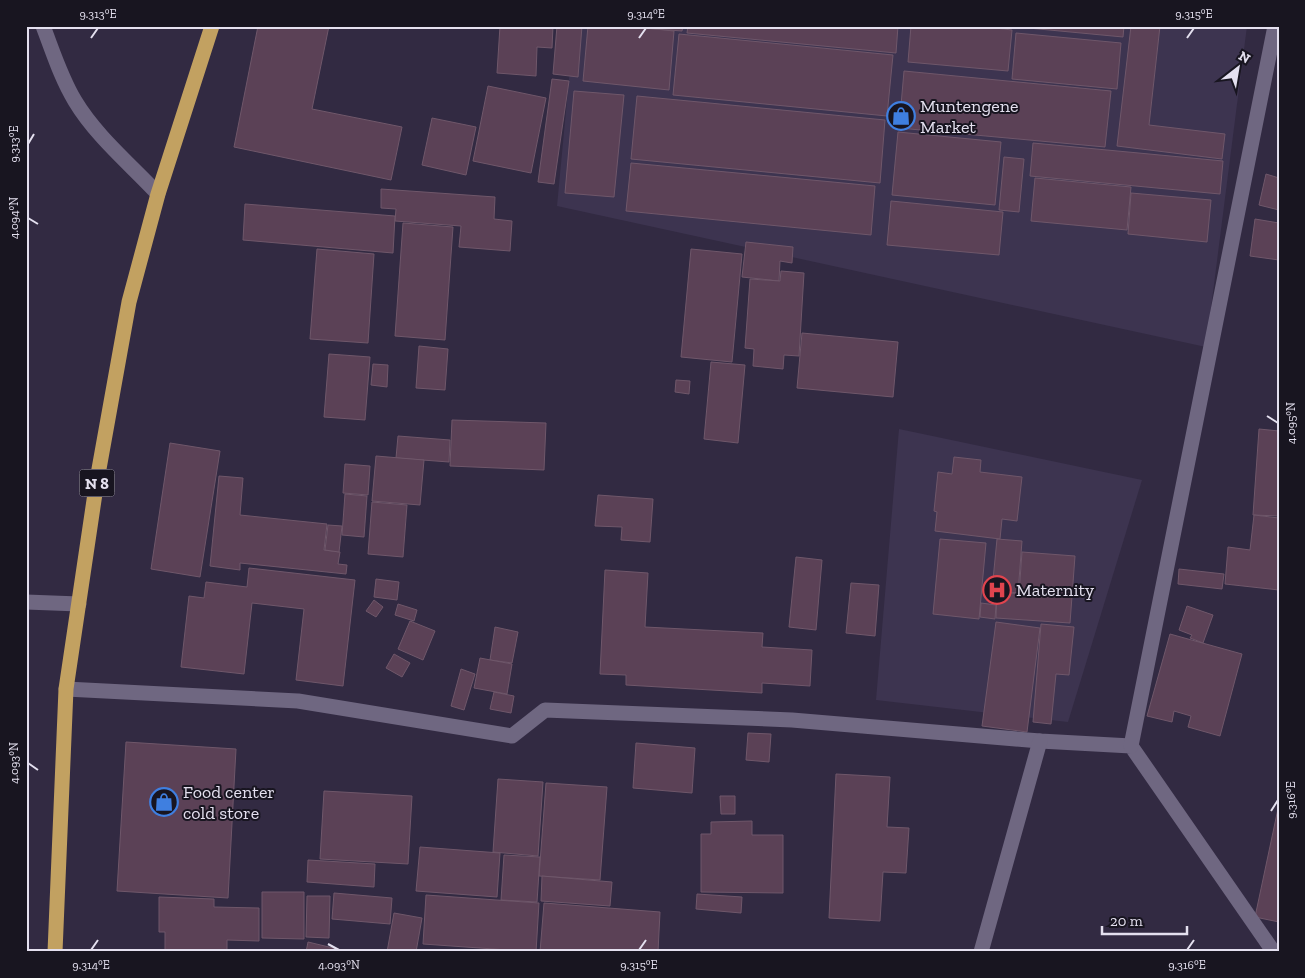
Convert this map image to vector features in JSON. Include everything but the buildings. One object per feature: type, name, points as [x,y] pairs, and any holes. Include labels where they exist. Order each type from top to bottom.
[{"type":"highway","name":"N 8","points":[[55,952],[66,689],[97,480],[129,302],[158,194],[212,26]]},
{"type":"street","points":[[43,26],[63,79],[75,102],[92,125],[158,194]]},
{"type":"street","points":[[1275,26],[1131,746],[1272,952],[1279,950]]},
{"type":"street","points":[[26,602],[79,604]]},
{"type":"street","points":[[66,689],[298,701],[512,736],[545,710],[792,720],[1040,741],[1131,746]]},
{"type":"street","points":[[981,952],[1040,741]]},
{"type":"shaded area","name":"Muntengene Market","points":[[574,26],[1247,26],[1206,347],[557,206]]},
{"type":"shaded area","name":"Maternity","points":[[899,429],[1142,480],[1068,722],[876,700]]},
{"type":"place","name":"Muntengene Market","points":[[901,116]]},
{"type":"place","name":"Maternity","points":[[997,590]]},
{"type":"place","name":"Food center cold store","points":[[164,802]]}]
